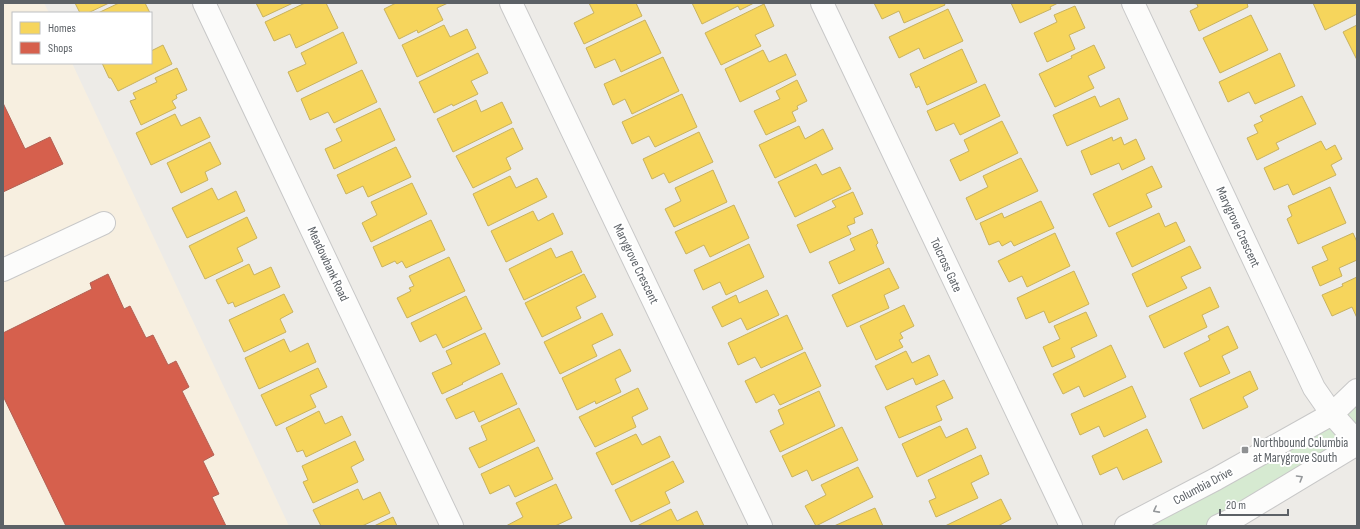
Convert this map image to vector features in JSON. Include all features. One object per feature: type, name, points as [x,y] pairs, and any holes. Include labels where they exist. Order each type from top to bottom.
[{"type":"street","name":"Meadowbank Road","points":[[204,3],[452,526]]},
{"type":"street","name":"Marygrove Crescent","points":[[511,3],[761,526]]},
{"type":"street","name":"Tolcross Gate","points":[[822,3],[1071,526]]},
{"type":"street","name":"Marygrove Crescent","points":[[1132,3],[1314,388],[1332,414],[1357,443]]},
{"type":"street","points":[[3,270],[104,223]]},
{"type":"street","name":"Columbia Drive","points":[[1126,526],[1216,479],[1332,414],[1357,390]]},
{"type":"street","points":[[1218,526],[1231,520],[1357,443]]},
{"type":"shaded area","points":[[3,3],[44,3],[48,12],[12,12],[12,64],[72,64],[289,526],[3,526]]},
{"type":"green space","points":[[1357,390],[1357,444],[1218,526],[1126,526]]},
{"type":"building: Homes","points":[[75,3],[109,3],[90,12],[80,12]]},
{"type":"building: Homes","points":[[119,3],[145,3],[150,12],[100,12]]},
{"type":"building: Homes","points":[[256,3],[293,3],[263,17]]},
{"type":"building: Homes","points":[[305,3],[326,3],[338,28],[296,48],[290,34],[274,41],[265,22]]},
{"type":"building: Homes","points":[[396,3],[448,3],[437,8],[443,20],[418,33],[417,30],[399,39],[384,9]]},
{"type":"building: Homes","points":[[589,3],[636,3],[642,16],[584,44],[574,23],[594,13]]},
{"type":"building: Homes","points":[[692,3],[754,3],[740,10],[738,6],[702,24]]},
{"type":"building: Homes","points":[[874,3],[944,3],[945,5],[904,23],[899,11],[882,19]]},
{"type":"building: Homes","points":[[1011,3],[1058,3],[1050,7],[1051,9],[1020,23]]},
{"type":"building: Homes","points":[[1191,3],[1247,3],[1248,7],[1199,31],[1190,11],[1198,7],[1197,4]]},
{"type":"building: Homes","points":[[1313,3],[1357,3],[1357,14],[1325,30]]},
{"type":"building: Homes","points":[[764,4],[774,26],[755,35],[761,46],[721,65],[705,33]]},
{"type":"building: Homes","points":[[1075,6],[1085,28],[1069,35],[1075,49],[1047,62],[1034,33],[1057,22],[1054,15]]},
{"type":"building: Homes","points":[[948,9],[963,41],[924,59],[919,48],[899,58],[889,37]]},
{"type":"building: Homes","points":[[1251,15],[1268,50],[1220,73],[1203,38]]},
{"type":"building: Homes","points":[[645,20],[661,53],[621,72],[615,59],[595,68],[586,48]]},
{"type":"building: Homes","points":[[444,25],[450,37],[467,29],[476,48],[417,77],[402,45]]},
{"type":"building: Homes","points":[[1357,25],[1357,60],[1343,32]]},
{"type":"building: Homes","points":[[343,32],[357,63],[297,92],[288,72],[306,64],[301,53]]},
{"type":"building: Homes","points":[[163,45],[172,64],[118,91],[111,78],[109,78],[102,64],[152,64],[152,50]]},
{"type":"building: Homes","points":[[1094,45],[1105,68],[1088,76],[1094,88],[1055,107],[1039,74],[1072,58],[1071,56]]},
{"type":"building: Homes","points":[[962,49],[977,82],[927,105],[919,86],[916,88],[910,74]]},
{"type":"building: Homes","points":[[763,50],[769,62],[786,54],[796,75],[740,102],[725,69]]},
{"type":"building: Homes","points":[[478,53],[488,73],[471,81],[478,94],[434,113],[419,82]]},
{"type":"building: Homes","points":[[1280,53],[1295,86],[1255,104],[1249,92],[1228,102],[1219,82]]},
{"type":"building: Homes","points":[[663,57],[679,91],[632,114],[625,99],[613,105],[604,84]]},
{"type":"building: Homes","points":[[177,68],[187,90],[176,95],[177,98],[172,101],[176,108],[141,125],[130,101],[136,99],[133,93],[157,82],[155,78]]},
{"type":"building: Homes","points":[[362,70],[377,102],[334,123],[328,112],[310,120],[301,99]]},
{"type":"building: Homes","points":[[797,80],[807,101],[797,106],[798,109],[792,112],[796,121],[766,135],[754,111],[780,99],[776,91]]},
{"type":"building: Homes","points":[[985,84],[1000,116],[960,135],[954,123],[936,131],[927,111]]},
{"type":"building: Homes","points":[[682,94],[697,127],[655,147],[649,136],[632,144],[622,122]]},
{"type":"building: Homes","points":[[1095,96],[1100,107],[1119,98],[1128,119],[1067,146],[1053,115]]},
{"type":"building: Homes","points":[[1302,96],[1316,124],[1276,143],[1279,149],[1257,160],[1247,138],[1258,133],[1254,125],[1263,121],[1260,116]]},
{"type":"building: Homes","points":[[476,100],[481,112],[502,102],[512,123],[453,152],[437,119]]},
{"type":"building: Homes","points":[[380,108],[395,140],[334,169],[325,149],[342,141],[336,129]]},
{"type":"building: Homes","points":[[175,114],[181,126],[200,117],[210,137],[151,165],[136,133]]},
{"type":"building: Homes","points":[[1002,121],[1018,153],[960,181],[950,160],[969,151],[964,140]]},
{"type":"building: Homes","points":[[799,126],[805,139],[823,129],[833,149],[775,178],[759,145]]},
{"type":"building: Homes","points":[[513,128],[523,149],[506,158],[511,169],[473,188],[456,156]]},
{"type":"building: Homes","points":[[699,132],[713,162],[669,183],[664,173],[652,179],[643,159]]},
{"type":"building: Homes","points":[[1112,137],[1113,141],[1121,137],[1124,145],[1136,139],[1145,159],[1122,170],[1119,163],[1091,175],[1081,151]]},
{"type":"building: Homes","points":[[1321,141],[1326,150],[1335,145],[1342,159],[1331,165],[1336,175],[1293,195],[1288,184],[1274,190],[1264,168]]},
{"type":"building: Homes","points":[[210,142],[221,164],[205,172],[208,180],[181,193],[167,163]]},
{"type":"building: Homes","points":[[396,147],[411,177],[368,197],[363,186],[346,194],[337,175]]},
{"type":"building: Homes","points":[[1021,158],[1038,191],[976,220],[966,198],[988,187],[983,176]]},
{"type":"building: Homes","points":[[816,164],[822,175],[840,167],[851,189],[795,217],[778,182]]},
{"type":"building: Homes","points":[[1152,166],[1162,187],[1146,194],[1152,207],[1109,227],[1093,194]]},
{"type":"building: Homes","points":[[713,170],[727,202],[674,227],[665,209],[681,201],[675,188]]},
{"type":"building: Homes","points":[[510,176],[516,188],[537,178],[547,197],[488,226],[473,194]]},
{"type":"building: Homes","points":[[412,183],[427,214],[371,242],[362,223],[377,215],[371,202]]},
{"type":"building: Homes","points":[[1330,187],[1346,223],[1298,244],[1287,219],[1292,216],[1288,206]]},
{"type":"building: Homes","points":[[212,188],[218,200],[236,191],[245,211],[187,238],[172,208]]},
{"type":"building: Homes","points":[[853,192],[863,214],[854,218],[855,223],[847,226],[851,234],[810,253],[797,225],[836,207],[832,201]]},
{"type":"building: Homes","points":[[1041,201],[1054,228],[1014,246],[1011,241],[1002,246],[999,241],[989,245],[980,223],[1002,213],[1004,218]]},
{"type":"building: Homes","points":[[734,205],[749,238],[710,257],[704,245],[686,254],[675,232]]},
{"type":"building: Homes","points":[[533,211],[538,221],[553,213],[563,234],[506,262],[491,231]]},
{"type":"building: Homes","points":[[1159,213],[1165,227],[1176,222],[1185,241],[1132,267],[1116,233]]},
{"type":"building: Homes","points":[[247,217],[257,238],[237,248],[243,261],[205,279],[189,246]]},
{"type":"building: Homes","points":[[431,220],[445,250],[406,268],[402,261],[397,264],[395,261],[382,267],[373,247]]},
{"type":"building: Homes","points":[[872,229],[878,243],[876,245],[884,263],[839,284],[829,262],[855,250],[850,239]]},
{"type":"building: Homes","points":[[1055,233],[1070,266],[1027,287],[1022,276],[1009,282],[998,261]]},
{"type":"building: Homes","points":[[1353,233],[1357,242],[1357,260],[1339,268],[1342,276],[1320,286],[1312,267],[1328,260],[1322,247]]},
{"type":"building: Homes","points":[[749,244],[764,277],[726,295],[720,282],[703,290],[694,270]]},
{"type":"building: Homes","points":[[1190,246],[1201,268],[1181,277],[1187,288],[1147,307],[1132,274]]},
{"type":"building: Homes","points":[[551,248],[556,258],[572,251],[582,272],[524,300],[509,269]]},
{"type":"building: Homes","points":[[449,257],[465,291],[407,318],[397,298],[411,291],[409,288],[414,286],[409,276]]},
{"type":"building: Homes","points":[[249,264],[254,275],[271,267],[280,287],[235,307],[233,302],[228,304],[216,280]]},
{"type":"building: Homes","points":[[889,268],[899,288],[884,295],[889,308],[847,327],[832,295]]},
{"type":"building: Homes","points":[[1074,271],[1089,304],[1049,323],[1044,311],[1026,319],[1017,298]]},
{"type":"building: Homes","points":[[584,274],[596,297],[576,307],[581,318],[542,337],[525,303]]},
{"type":"building: Homes","points":[[1357,277],[1357,318],[1352,307],[1332,316],[1322,295],[1343,286],[1342,284]]},
{"type":"building: Homes","points":[[1210,287],[1219,307],[1202,315],[1207,327],[1164,348],[1149,316]]},
{"type":"building: Homes","points":[[767,290],[779,315],[747,330],[741,318],[722,327],[712,307],[736,295],[739,303]]},
{"type":"building: Homes","points":[[284,294],[293,312],[280,319],[286,332],[244,352],[229,320]]},
{"type":"building: Homes","points":[[466,296],[482,329],[443,348],[436,334],[420,342],[411,323]]},
{"type":"building: Homes","points":[[904,305],[914,326],[900,333],[903,338],[899,340],[903,347],[876,360],[860,326]]},
{"type":"building: Homes","points":[[1086,312],[1097,336],[1071,348],[1075,357],[1052,367],[1043,347],[1060,339],[1054,326]]},
{"type":"building: Homes","points":[[602,313],[613,335],[592,345],[597,356],[560,374],[544,342]]},
{"type":"building: Homes","points":[[787,315],[803,349],[761,368],[755,357],[738,365],[728,343]]},
{"type":"building: Homes","points":[[1228,326],[1238,348],[1222,356],[1230,373],[1200,387],[1184,353],[1210,340],[1208,336]]},
{"type":"building: Homes","points":[[485,333],[500,364],[442,394],[432,373],[452,364],[446,351]]},
{"type":"building: Homes","points":[[284,339],[290,352],[308,343],[316,362],[259,389],[245,358]]},
{"type":"building: Homes","points":[[1111,345],[1126,377],[1084,397],[1079,386],[1063,394],[1053,374]]},
{"type":"building: Homes","points":[[620,349],[631,371],[615,379],[621,392],[596,404],[595,401],[577,410],[562,378]]},
{"type":"building: Homes","points":[[906,351],[912,363],[929,355],[938,375],[916,385],[913,378],[887,390],[875,366]]},
{"type":"building: Homes","points":[[805,352],[821,386],[780,405],[774,394],[756,403],[745,381]]},
{"type":"building: Homes","points":[[318,368],[327,387],[310,395],[316,407],[276,426],[261,395]]},
{"type":"building: Homes","points":[[1250,371],[1258,389],[1243,397],[1248,407],[1203,429],[1190,399]]},
{"type":"building: Homes","points":[[502,373],[517,404],[479,422],[474,411],[456,419],[446,399]]},
{"type":"building: Homes","points":[[944,380],[953,398],[936,406],[942,420],[899,438],[885,407]]},
{"type":"building: Homes","points":[[1132,386],[1146,417],[1104,437],[1099,426],[1080,435],[1071,414]]},
{"type":"building: Homes","points":[[638,388],[648,409],[632,417],[636,427],[595,447],[579,417]]},
{"type":"building: Homes","points":[[819,391],[835,426],[780,452],[770,431],[784,424],[778,410]]},
{"type":"building: Homes","points":[[519,408],[535,441],[479,468],[469,448],[487,440],[481,426]]},
{"type":"building: Homes","points":[[319,411],[325,424],[342,416],[351,435],[306,457],[303,450],[297,452],[286,428]]},
{"type":"building: Homes","points":[[940,426],[946,438],[967,428],[976,448],[917,477],[902,444]]},
{"type":"building: Homes","points":[[842,427],[858,460],[812,481],[807,470],[792,477],[782,456]]},
{"type":"building: Homes","points":[[1147,429],[1162,462],[1123,480],[1117,467],[1100,475],[1092,456]]},
{"type":"building: Homes","points":[[636,434],[642,445],[660,436],[670,457],[612,485],[596,453]]},
{"type":"building: Homes","points":[[355,441],[364,460],[351,467],[358,482],[313,503],[303,482],[308,480],[302,466]]},
{"type":"building: Homes","points":[[538,447],[553,479],[515,497],[509,485],[490,494],[481,474]]},
{"type":"building: Homes","points":[[981,455],[989,474],[971,483],[978,498],[936,517],[929,501],[936,498],[928,480]]},
{"type":"building: Homes","points":[[673,461],[684,482],[665,492],[670,503],[631,522],[615,490]]},
{"type":"building: Homes","points":[[858,467],[873,497],[816,526],[805,506],[826,495],[821,485]]},
{"type":"building: Homes","points":[[556,484],[572,518],[555,526],[506,526],[523,517],[516,503]]},
{"type":"building: Homes","points":[[358,489],[363,500],[380,492],[390,513],[362,526],[321,526],[313,510]]},
{"type":"building: Homes","points":[[1001,499],[1011,519],[998,526],[945,526]]},
{"type":"building: Homes","points":[[875,508],[883,526],[834,526]]},
{"type":"building: Homes","points":[[671,509],[677,521],[697,511],[704,526],[637,526]]},
{"type":"building: Homes","points":[[393,517],[397,526],[374,526]]},
{"type":"building: Shops","points":[[3,103],[25,149],[50,137],[63,164],[3,192]]},
{"type":"building: Shops","points":[[108,274],[124,309],[130,306],[146,338],[153,335],[168,365],[176,361],[189,387],[182,391],[214,455],[203,461],[219,494],[212,497],[226,526],[66,526],[3,396],[3,333],[92,289],[90,283]]},
{"type":"place","name":"Northbound Columbia at Marygrove South","points":[[1245,450]]}]
